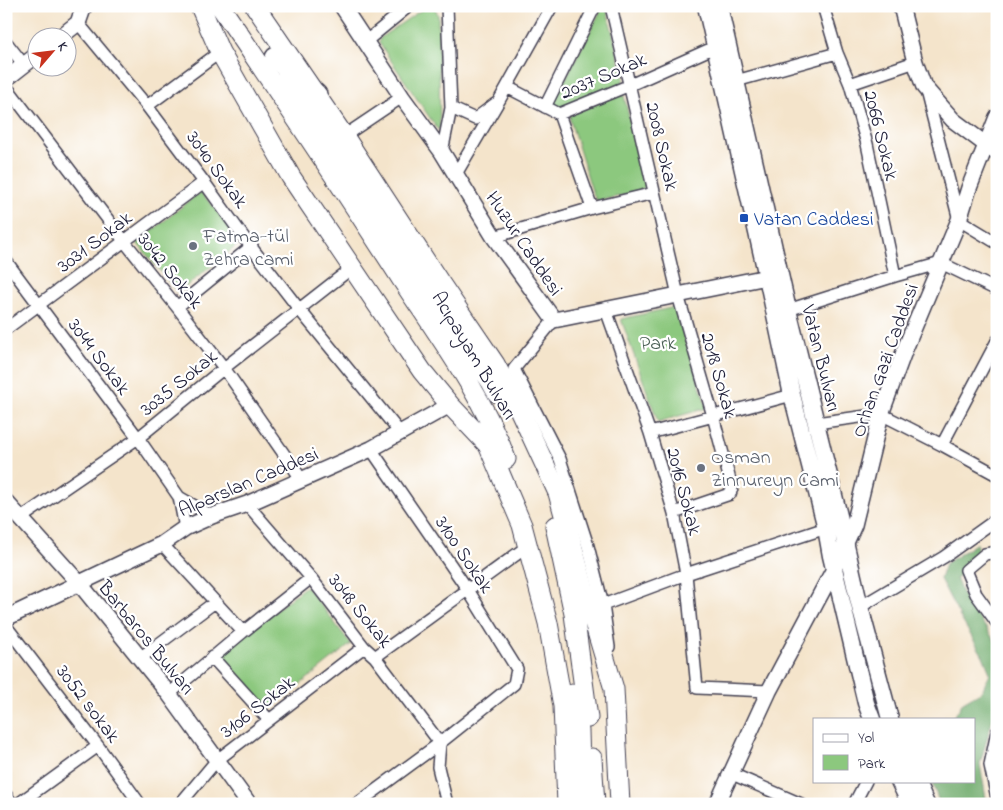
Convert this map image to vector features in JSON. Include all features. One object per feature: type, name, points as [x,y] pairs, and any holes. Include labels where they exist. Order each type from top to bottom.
[{"type":"highway","points":[[276,58],[316,95]]},
{"type":"main road","points":[[200,6],[220,52],[291,177],[422,371],[450,405],[488,445],[522,525],[548,623],[563,706],[568,804]]},
{"type":"main road","name":"Acıpayam Bulvarı","points":[[220,6],[474,390],[498,436],[538,544],[558,623],[579,731],[581,804]]},
{"type":"main road","name":"Acıpayam Bulvarı","points":[[242,6],[334,150],[491,382],[523,444],[551,509],[574,614],[591,739],[595,804]]},
{"type":"main road","points":[[254,6],[344,136],[440,283],[496,364],[558,494],[614,689],[620,804]]},
{"type":"main road","name":"Vatan Bulvarı","points":[[706,6],[768,277],[792,395],[826,528],[866,703],[872,718]]},
{"type":"main road","name":"Vatan Bulvarı","points":[[719,6],[788,310],[860,608],[890,718]]},
{"type":"main road","points":[[899,782],[910,804]]},
{"type":"main road","points":[[916,782],[926,804]]},
{"type":"street","points":[[72,28],[78,23],[84,6]]},
{"type":"street","name":"Huzur Caddesi","points":[[342,6],[402,97],[442,152],[494,237],[554,320],[768,277]]},
{"type":"street","points":[[365,42],[409,6]]},
{"type":"street","points":[[442,152],[451,108],[447,6]]},
{"type":"street","points":[[456,174],[552,6]]},
{"type":"street","points":[[545,107],[595,6]]},
{"type":"street","name":"2008 Sokak","points":[[611,6],[678,295]]},
{"type":"street","points":[[900,6],[915,62],[924,87],[959,220],[997,243]]},
{"type":"street","name":"2066 Sokak","points":[[825,7],[837,53],[850,84],[867,144],[895,276]]},
{"type":"street","name":"3040 Sokak","points":[[78,23],[148,106],[299,309],[401,434]]},
{"type":"street","points":[[6,42],[24,65]]},
{"type":"street","name":"2037 Sokak","points":[[507,87],[559,114],[630,86],[715,47]]},
{"type":"street","points":[[148,106],[220,52]]},
{"type":"street","points":[[736,81],[837,53]]},
{"type":"street","points":[[6,79],[28,62]]},
{"type":"street","points":[[850,84],[915,62]]},
{"type":"street","name":"3042 Sokak","points":[[6,86],[224,368],[302,480]]},
{"type":"street","points":[[924,87],[953,120],[991,149]]},
{"type":"street","points":[[344,136],[402,97]]},
{"type":"street","points":[[451,108],[475,119],[500,99]]},
{"type":"street","points":[[559,114],[592,208]]},
{"type":"street","name":"Orhan Gazi Caddesi","points":[[716,804],[768,691],[834,569],[854,525],[881,414],[905,349],[959,220],[969,188],[991,149],[997,117]]},
{"type":"street","name":"3031 Sokak","points":[[6,329],[204,182]]},
{"type":"street","points":[[494,237],[654,192]]},
{"type":"street","points":[[178,307],[252,246]]},
{"type":"street","name":"3044 Sokak","points":[[6,260],[138,438],[179,497],[186,528]]},
{"type":"street","points":[[788,310],[940,263],[997,290]]},
{"type":"street","name":"3035 Sokak","points":[[21,518],[138,438],[353,267]]},
{"type":"street","name":"2018 Sokak","points":[[674,513],[730,494],[732,488],[678,295]]},
{"type":"street","name":"2016 Sokak","points":[[606,310],[650,433],[674,513],[686,574],[696,688],[768,691]]},
{"type":"street","points":[[554,320],[514,369],[560,459],[588,546],[604,604],[614,689]]},
{"type":"street","points":[[942,444],[997,341]]},
{"type":"street","points":[[650,433],[792,395]]},
{"type":"street","name":"Alparslan Caddesi","points":[[6,618],[162,544],[186,528],[212,516],[248,504],[371,450],[450,405]]},
{"type":"street","points":[[816,423],[881,414],[942,444],[997,475]]},
{"type":"street","name":"3100 Sokak","points":[[371,450],[468,590],[518,669],[514,684],[440,743]]},
{"type":"street","points":[[179,497],[212,516]]},
{"type":"street","name":"Barbaros Bulvarı","points":[[6,502],[80,584],[169,694],[249,804]]},
{"type":"street","name":"3048 Sokak","points":[[248,504],[311,578],[364,647],[375,657],[440,743]]},
{"type":"street","points":[[860,608],[944,557],[997,519]]},
{"type":"street","points":[[604,604],[686,574],[826,528]]},
{"type":"street","points":[[162,544],[242,632]]},
{"type":"street","points":[[375,657],[528,546]]},
{"type":"street","points":[[997,552],[985,554],[966,570],[976,594],[997,622]]},
{"type":"street","points":[[169,694],[242,632],[311,578]]},
{"type":"street","points":[[140,658],[215,602]]},
{"type":"street","name":"3052 sokak","points":[[6,626],[140,804]]},
{"type":"street","name":"3106 Sokak","points":[[180,804],[216,760],[364,647]]},
{"type":"street","points":[[212,658],[269,720]]},
{"type":"street","points":[[997,732],[990,765],[997,798]]},
{"type":"street","points":[[357,804],[440,743]]},
{"type":"street","points":[[440,743],[438,767],[447,804]]},
{"type":"street","points":[[18,804],[98,746]]},
{"type":"street","points":[[730,773],[801,804]]},
{"type":"street","points":[[854,804],[865,782]]},
{"type":"street","points":[[6,795],[12,804]]},
{"type":"green space","points":[[427,6],[431,6],[436,10],[438,15],[440,127],[438,130],[379,43],[380,38]]},
{"type":"green space","points":[[603,6],[606,6],[624,79],[621,84],[561,109],[553,103]]},
{"type":"green space","points":[[619,94],[624,96],[646,186],[639,192],[597,201],[593,194],[570,115]]},
{"type":"green space","points":[[200,192],[245,239],[178,293],[137,243]]},
{"type":"green space","name":"Park","points":[[675,307],[707,408],[658,422],[621,319]]},
{"type":"green space","points":[[977,543],[977,550],[981,558],[956,578],[962,593],[997,644],[997,703],[980,764],[987,804],[940,804],[931,782],[976,782],[976,718],[954,718],[963,702],[982,691],[990,673],[983,656],[940,579],[945,564]]},
{"type":"green space","points":[[306,586],[351,644],[268,710],[264,709],[217,657]]},
{"type":"place","name":"Vatan Caddesi","points":[[744,218]]},
{"type":"place","name":"Fatma-tül Zehra cami","points":[[193,246]]},
{"type":"place","name":"Osman Zinnureyn Cami","points":[[701,468]]}]
